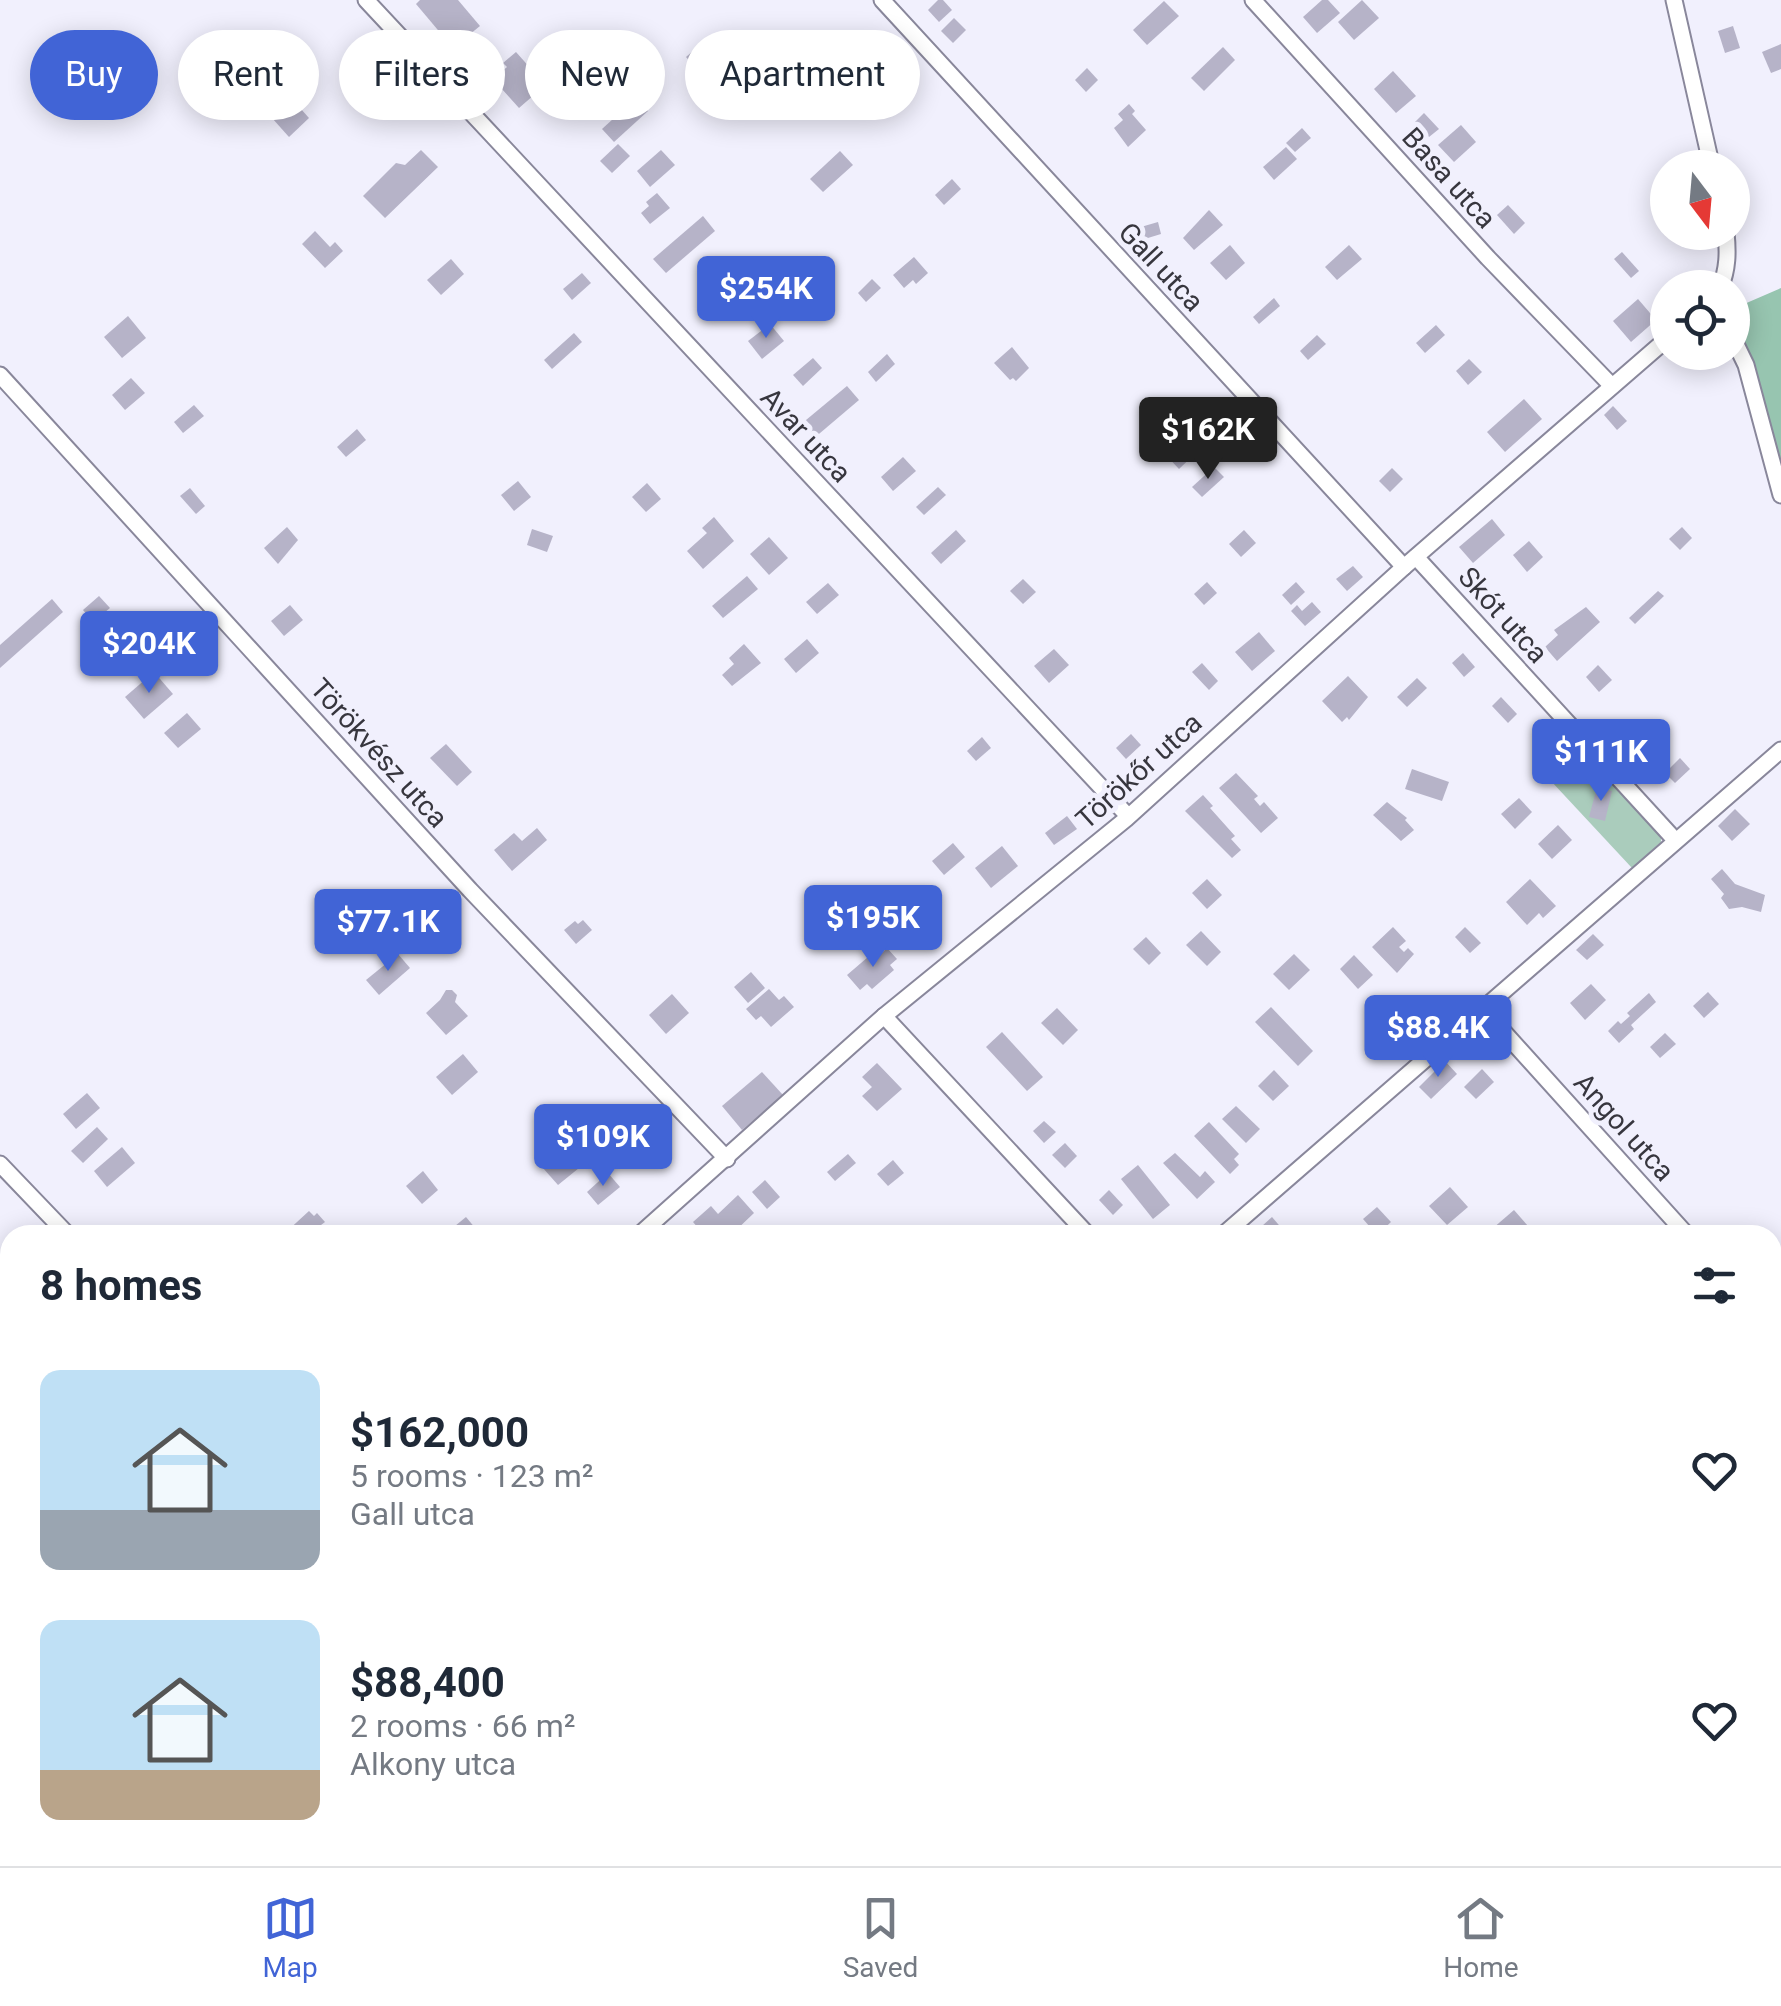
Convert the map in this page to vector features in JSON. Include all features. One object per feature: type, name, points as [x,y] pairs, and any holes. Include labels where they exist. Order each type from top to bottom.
[{"type":"street","name":"Avar utca","points":[[366,0],[1128,816]]},
{"type":"street","name":"Gall utca","points":[[882,0],[1410,562]]},
{"type":"street","name":"Basa utca","points":[[1253,0],[1488,258],[1612,386]]},
{"type":"street","points":[[1674,0],[1708,150]]},
{"type":"street","name":"Törökőr utca","points":[[650,1225],[884,1016],[1128,816],[1410,562],[1650,353]]},
{"type":"street","points":[[1747,370],[1781,495]]},
{"type":"street","name":"Törökvész utca","points":[[0,375],[470,890],[727,1158]]},
{"type":"street","name":"Skót utca","points":[[1410,562],[1675,840]]},
{"type":"street","points":[[1235,1225],[1781,750]]},
{"type":"street","name":"Angol utca","points":[[1483,1009],[1678,1225]]},
{"type":"street","points":[[884,1016],[1079,1225]]},
{"type":"street","points":[[0,1164],[58,1225]]},
{"type":"green space","points":[[1781,288],[1781,495],[1747,370],[1750,301]]},
{"type":"green space","points":[[1585,750],[1661,835],[1661,842],[1632,868],[1551,781]]},
{"type":"building","points":[[420,0],[458,0],[480,26],[475,30],[438,30],[416,4]]},
{"type":"building","points":[[938,0],[952,10],[939,22],[928,10]]},
{"type":"building","points":[[1322,0],[1328,0],[1340,13],[1317,33],[1303,17]]},
{"type":"building","points":[[1362,0],[1379,18],[1354,40],[1338,22]]},
{"type":"building","points":[[1164,1],[1179,16],[1147,45],[1133,30]]},
{"type":"building","points":[[954,18],[966,30],[953,43],[941,31]]},
{"type":"building","points":[[1733,26],[1740,48],[1725,53],[1718,31]]},
{"type":"building","points":[[1781,44],[1781,69],[1771,73],[1762,52]]},
{"type":"building","points":[[1223,47],[1235,60],[1204,91],[1191,78]]},
{"type":"building","points":[[516,52],[525,62],[525,103],[519,108],[505,92],[505,61]]},
{"type":"building","points":[[1087,68],[1098,80],[1086,92],[1075,80]]},
{"type":"building","points":[[1393,71],[1416,96],[1396,113],[1374,89]]},
{"type":"building","points":[[1129,104],[1146,130],[1128,147],[1114,128],[1123,120],[1118,114]]},
{"type":"building","points":[[1424,113],[1439,129],[1429,137],[1415,122]]},
{"type":"building","points":[[274,120],[307,120],[289,137]]},
{"type":"building","points":[[612,120],[638,120],[614,142],[602,129]]},
{"type":"building","points":[[1461,125],[1476,142],[1454,162],[1438,145]]},
{"type":"building","points":[[1302,128],[1311,138],[1295,152],[1286,143]]},
{"type":"building","points":[[618,144],[630,156],[612,173],[600,161]]},
{"type":"building","points":[[1286,147],[1297,159],[1274,180],[1263,167]]},
{"type":"building","points":[[421,150],[438,167],[385,218],[363,196],[396,163],[405,165]]},
{"type":"building","points":[[661,150],[675,165],[650,187],[637,171]]},
{"type":"building","points":[[840,151],[853,165],[823,192],[810,179]]},
{"type":"building","points":[[952,179],[961,189],[944,205],[935,195]]},
{"type":"building","points":[[657,193],[670,208],[650,224],[641,213]]},
{"type":"building","points":[[1508,205],[1525,223],[1514,234],[1497,215]]},
{"type":"building","points":[[1209,210],[1223,225],[1194,250],[1183,238]]},
{"type":"building","points":[[703,216],[715,231],[666,273],[653,259]]},
{"type":"building","points":[[1158,222],[1161,234],[1138,241],[1134,229]]},
{"type":"building","points":[[315,231],[330,247],[335,242],[343,251],[325,268],[302,244]]},
{"type":"building","points":[[1230,245],[1245,263],[1226,280],[1210,263]]},
{"type":"building","points":[[1349,245],[1362,259],[1337,280],[1325,267]]},
{"type":"building","points":[[1622,252],[1639,271],[1631,278],[1614,259]]},
{"type":"building","points":[[914,257],[928,273],[904,288],[893,275]]},
{"type":"building","points":[[451,259],[464,274],[441,295],[427,280]]},
{"type":"building","points":[[718,260],[734,277],[720,290],[704,273]]},
{"type":"building","points":[[582,273],[591,283],[572,300],[563,289]]},
{"type":"building","points":[[872,279],[881,288],[866,302],[858,293]]},
{"type":"building","points":[[1274,298],[1280,306],[1259,324],[1253,317]]},
{"type":"building","points":[[1638,299],[1650,313],[1650,325],[1631,342],[1613,321]]},
{"type":"building","points":[[128,316],[146,338],[122,358],[104,337]]},
{"type":"building","points":[[770,324],[784,341],[762,359],[748,341]]},
{"type":"building","points":[[1436,325],[1445,335],[1425,353],[1416,343]]},
{"type":"building","points":[[574,333],[582,342],[552,369],[544,360]]},
{"type":"building","points":[[1317,335],[1326,344],[1308,360],[1300,351]]},
{"type":"building","points":[[1012,347],[1029,368],[1016,381],[1010,380],[994,363]]},
{"type":"building","points":[[887,354],[895,364],[876,382],[868,372]]},
{"type":"building","points":[[813,358],[822,368],[803,386],[793,375]]},
{"type":"building","points":[[1469,359],[1482,372],[1468,385],[1456,371]]},
{"type":"building","points":[[131,378],[145,393],[125,410],[112,395]]},
{"type":"building","points":[[847,386],[859,400],[813,439],[800,425]]},
{"type":"building","points":[[1524,399],[1542,419],[1505,452],[1487,432]]},
{"type":"building","points":[[194,405],[204,416],[183,433],[174,422]]},
{"type":"building","points":[[1613,406],[1627,421],[1617,430],[1604,415]]},
{"type":"building","points":[[357,429],[366,440],[346,457],[337,447]]},
{"type":"building","points":[[1185,431],[1201,448],[1179,469],[1163,452]]},
{"type":"building","points":[[903,457],[916,471],[893,491],[881,477]]},
{"type":"building","points":[[1214,467],[1224,477],[1202,497],[1192,487]]},
{"type":"building","points":[[1392,468],[1403,479],[1390,492],[1379,481]]},
{"type":"building","points":[[518,481],[531,497],[514,511],[501,495]]},
{"type":"building","points":[[647,483],[661,499],[646,512],[632,497]]},
{"type":"building","points":[[938,487],[946,495],[924,515],[916,507]]},
{"type":"building","points":[[190,488],[205,506],[196,514],[180,496]]},
{"type":"building","points":[[714,517],[734,541],[703,569],[687,551],[707,533],[702,528]]},
{"type":"building","points":[[1492,519],[1505,535],[1473,563],[1459,547]]},
{"type":"building","points":[[287,527],[298,540],[278,564],[264,548]]},
{"type":"building","points":[[1682,527],[1692,538],[1680,550],[1669,539]]},
{"type":"building","points":[[532,529],[553,536],[547,552],[527,545]]},
{"type":"building","points":[[956,530],[966,541],[941,564],[931,553]]},
{"type":"building","points":[[1244,530],[1256,543],[1241,557],[1229,544]]},
{"type":"building","points":[[769,537],[788,558],[769,575],[750,554]]},
{"type":"building","points":[[1529,541],[1543,557],[1527,572],[1513,555]]},
{"type":"building","points":[[1353,566],[1363,577],[1347,591],[1336,579]]},
{"type":"building","points":[[747,576],[758,589],[723,618],[712,606]]},
{"type":"building","points":[[1023,579],[1036,592],[1023,604],[1010,591]]},
{"type":"building","points":[[1207,582],[1217,593],[1204,605],[1194,594]]},
{"type":"building","points":[[1296,582],[1305,592],[1291,605],[1282,595]]},
{"type":"building","points":[[828,583],[839,595],[817,614],[806,602]]},
{"type":"building","points":[[1658,591],[1664,596],[1635,624],[1629,618]]},
{"type":"building","points":[[99,596],[110,608],[93,622],[83,610]]},
{"type":"building","points":[[52,599],[63,612],[0,668],[0,645]]},
{"type":"building","points":[[1312,602],[1321,612],[1305,626],[1291,611],[1297,605],[1302,611]]},
{"type":"building","points":[[290,605],[303,620],[284,636],[271,621]]},
{"type":"building","points":[[1586,607],[1600,622],[1557,661],[1545,647],[1558,635],[1554,630]]},
{"type":"building","points":[[1259,632],[1275,651],[1252,671],[1235,652]]},
{"type":"building","points":[[807,639],[819,653],[796,673],[784,659]]},
{"type":"building","points":[[744,644],[761,663],[732,686],[722,675],[734,664],[729,658]]},
{"type":"building","points":[[1054,649],[1069,665],[1049,683],[1034,666]]},
{"type":"building","points":[[1463,653],[1475,667],[1464,677],[1452,663]]},
{"type":"building","points":[[1202,663],[1218,681],[1209,690],[1192,672]]},
{"type":"building","points":[[1598,665],[1612,680],[1599,692],[1586,677]]},
{"type":"building","points":[[154,672],[173,694],[144,719],[125,697]]},
{"type":"building","points":[[1348,676],[1368,697],[1349,720],[1347,717],[1342,722],[1322,701]]},
{"type":"building","points":[[1417,678],[1427,688],[1407,707],[1397,697]]},
{"type":"building","points":[[1501,697],[1517,714],[1508,723],[1492,706]]},
{"type":"building","points":[[187,713],[201,729],[178,748],[164,733]]},
{"type":"building","points":[[1131,734],[1141,745],[1126,759],[1116,748]]},
{"type":"building","points":[[982,737],[991,748],[976,761],[967,751]]},
{"type":"building","points":[[446,744],[472,772],[457,786],[430,758]]},
{"type":"building","points":[[1680,758],[1690,769],[1675,783],[1665,773]]},
{"type":"building","points":[[1412,769],[1449,782],[1442,801],[1405,789]]},
{"type":"building","points":[[1236,773],[1258,796],[1254,799],[1260,806],[1264,802],[1278,818],[1261,833],[1219,788]]},
{"type":"building","points":[[1597,787],[1612,791],[1605,821],[1589,817]]},
{"type":"building","points":[[1203,795],[1235,836],[1231,839],[1241,850],[1232,858],[1185,811]]},
{"type":"building","points":[[1519,798],[1532,812],[1515,829],[1501,814]]},
{"type":"building","points":[[1387,802],[1407,818],[1414,830],[1401,841],[1373,815]]},
{"type":"building","points":[[1735,809],[1750,824],[1732,841],[1718,826]]},
{"type":"building","points":[[1067,816],[1077,829],[1054,845],[1045,833]]},
{"type":"building","points":[[1558,825],[1572,840],[1552,859],[1538,844]]},
{"type":"building","points":[[537,828],[547,840],[512,871],[494,850],[514,833],[522,841]]},
{"type":"building","points":[[953,843],[965,857],[944,875],[932,861]]},
{"type":"building","points":[[1002,846],[1018,866],[991,888],[975,868]]},
{"type":"building","points":[[1722,869],[1735,884],[1765,895],[1761,912],[1742,907],[1729,909],[1721,898],[1724,894],[1711,879]]},
{"type":"building","points":[[1207,879],[1222,895],[1207,909],[1192,893]]},
{"type":"building","points":[[1530,879],[1556,906],[1543,918],[1539,913],[1527,925],[1506,902]]},
{"type":"building","points":[[397,903],[410,919],[388,938],[375,922]]},
{"type":"building","points":[[583,920],[592,930],[576,944],[564,930]]},
{"type":"building","points":[[1393,927],[1406,941],[1399,947],[1414,954],[1397,973],[1372,947]]},
{"type":"building","points":[[1465,927],[1481,943],[1470,953],[1455,937]]},
{"type":"building","points":[[1201,931],[1221,952],[1207,966],[1186,945]]},
{"type":"building","points":[[1593,934],[1604,945],[1587,960],[1576,950]]},
{"type":"building","points":[[1146,937],[1161,953],[1149,965],[1133,949]]},
{"type":"building","points":[[887,948],[897,959],[890,965],[894,970],[872,989],[867,984],[860,990],[847,975],[875,951],[879,956]]},
{"type":"building","points":[[398,954],[410,968],[379,995],[366,980]]},
{"type":"building","points":[[1294,954],[1310,970],[1289,990],[1273,974]]},
{"type":"building","points":[[1354,955],[1373,975],[1358,989],[1340,969]]},
{"type":"building","points":[[751,972],[765,988],[748,1003],[734,987]]},
{"type":"building","points":[[1591,984],[1606,1000],[1585,1020],[1570,1003]]},
{"type":"building","points":[[769,989],[779,1000],[784,996],[794,1007],[771,1027],[761,1016],[756,1020],[746,1009]]},
{"type":"building","points":[[446,990],[457,995],[455,1002],[468,1016],[446,1035],[426,1013]]},
{"type":"building","points":[[1708,992],[1719,1004],[1704,1018],[1693,1006]]},
{"type":"building","points":[[1649,993],[1656,1002],[1631,1025],[1634,1029],[1619,1043],[1608,1031],[1630,1016],[1627,1013]]},
{"type":"building","points":[[672,994],[689,1013],[666,1034],[649,1015]]},
{"type":"building","points":[[1271,1007],[1313,1051],[1298,1066],[1255,1022]]},
{"type":"building","points":[[1057,1008],[1078,1030],[1063,1045],[1041,1023]]},
{"type":"building","points":[[1002,1032],[1043,1077],[1027,1091],[986,1047]]},
{"type":"building","points":[[1665,1033],[1676,1044],[1660,1058],[1650,1047]]},
{"type":"building","points":[[463,1054],[478,1072],[452,1095],[436,1077]]},
{"type":"building","points":[[1445,1061],[1457,1074],[1431,1099],[1419,1087]]},
{"type":"building","points":[[877,1063],[902,1089],[877,1111],[862,1096],[872,1087],[862,1077]]},
{"type":"building","points":[[1482,1069],[1494,1082],[1476,1099],[1464,1087]]},
{"type":"building","points":[[1274,1070],[1289,1086],[1273,1101],[1258,1086]]},
{"type":"building","points":[[762,1072],[783,1095],[742,1130],[722,1106]]},
{"type":"building","points":[[87,1093],[100,1108],[76,1129],[63,1114]]},
{"type":"building","points":[[1236,1106],[1260,1129],[1246,1143],[1222,1119]]},
{"type":"building","points":[[606,1108],[624,1129],[595,1154],[577,1133]]},
{"type":"building","points":[[558,1109],[566,1118],[546,1135],[538,1126]]},
{"type":"building","points":[[1044,1121],[1056,1132],[1044,1143],[1033,1131]]},
{"type":"building","points":[[1209,1122],[1239,1154],[1234,1159],[1239,1165],[1230,1174],[1194,1136]]},
{"type":"building","points":[[97,1127],[108,1139],[83,1163],[71,1151]]},
{"type":"building","points":[[654,1132],[665,1145],[640,1167],[628,1154]]},
{"type":"building","points":[[557,1141],[579,1168],[558,1185],[535,1159]]},
{"type":"building","points":[[1065,1143],[1077,1156],[1065,1168],[1052,1155]]},
{"type":"building","points":[[122,1147],[135,1163],[107,1187],[94,1171]]},
{"type":"building","points":[[1175,1153],[1200,1177],[1205,1171],[1215,1182],[1197,1199],[1163,1163]]},
{"type":"building","points":[[848,1154],[856,1163],[835,1181],[827,1172]]},
{"type":"building","points":[[893,1160],[904,1173],[888,1186],[877,1174]]},
{"type":"building","points":[[1138,1165],[1170,1205],[1153,1219],[1121,1179]]},
{"type":"building","points":[[423,1171],[438,1190],[422,1204],[406,1186]]},
{"type":"building","points":[[608,1173],[620,1187],[598,1205],[587,1192]]},
{"type":"building","points":[[765,1180],[780,1197],[767,1209],[752,1192]]},
{"type":"building","points":[[1450,1187],[1468,1207],[1447,1225],[1429,1206]]},
{"type":"building","points":[[1109,1190],[1123,1205],[1113,1215],[1099,1200]]},
{"type":"building","points":[[738,1195],[754,1213],[741,1225],[693,1222],[711,1206],[718,1214]]},
{"type":"building","points":[[1377,1207],[1391,1222],[1368,1225],[1363,1219]]},
{"type":"building","points":[[1514,1210],[1527,1225],[1497,1225]]},
{"type":"building","points":[[309,1211],[325,1222],[321,1225],[294,1225]]},
{"type":"building","points":[[466,1217],[473,1225],[456,1225]]},
{"type":"building","points":[[1272,1217],[1279,1225],[1263,1225]]}]
